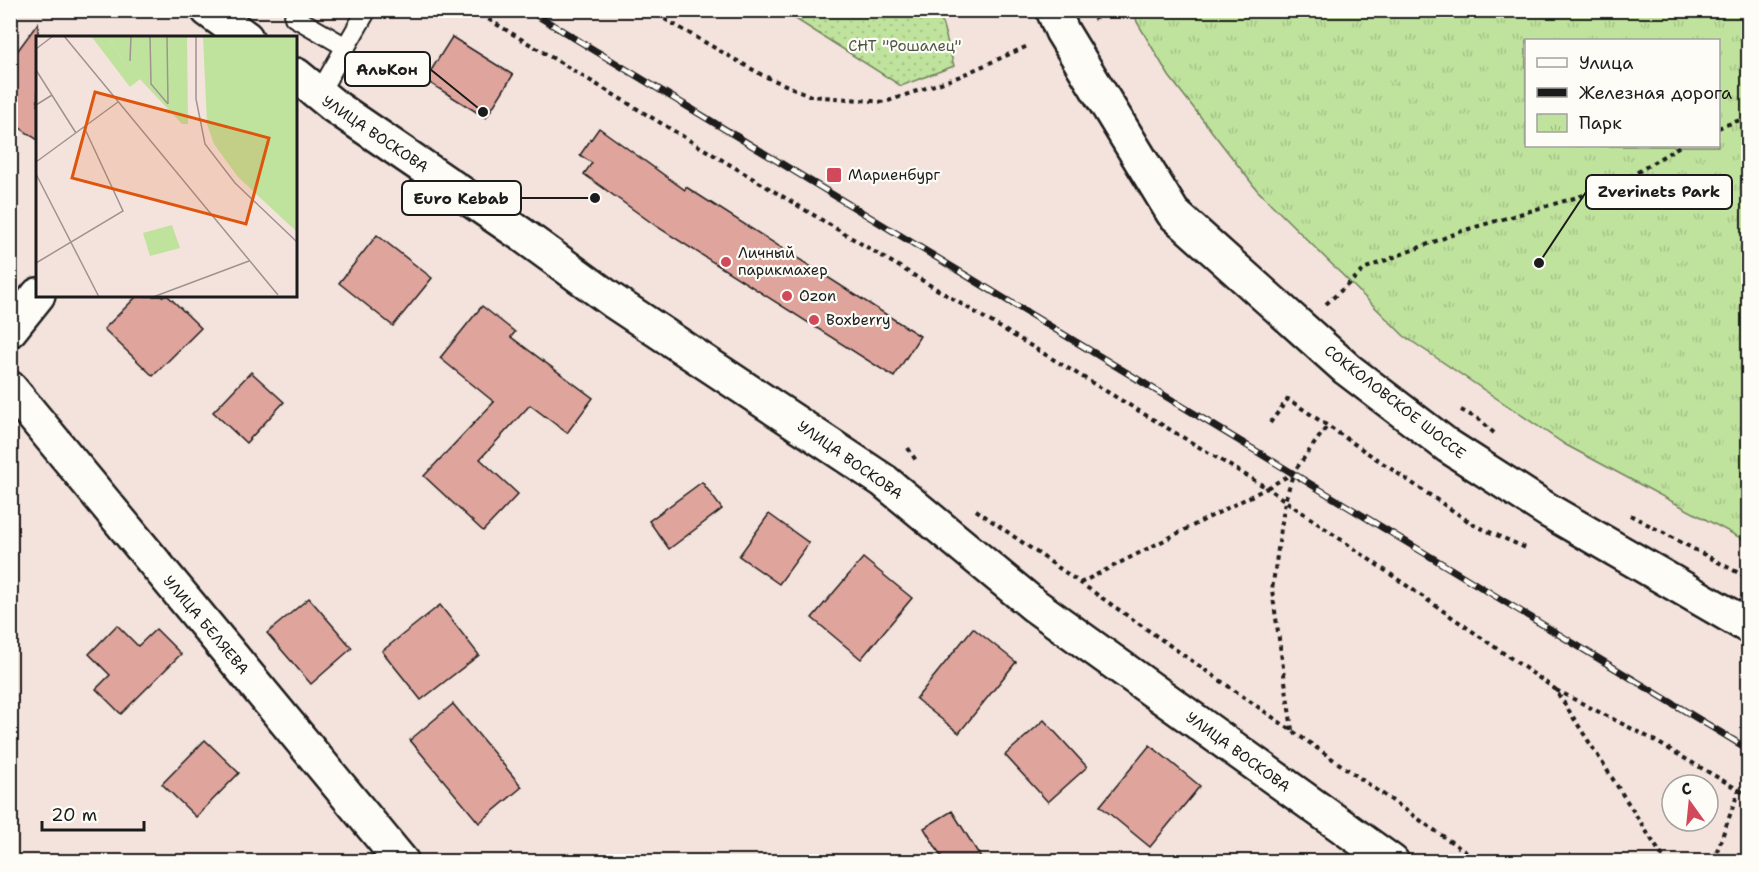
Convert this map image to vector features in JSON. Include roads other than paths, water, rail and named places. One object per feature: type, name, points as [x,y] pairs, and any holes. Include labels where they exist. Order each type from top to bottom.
[{"type":"street","points":[[208,10],[242,36]]},
{"type":"street","name":"СОККОЛОВСКОЕ ШОССЕ","points":[[1058,21],[1173,213],[1347,369],[1448,446],[1550,511],[1749,626]]},
{"type":"street","name":"УЛИЦА ВОСКОВА","points":[[307,85],[613,301],[884,480],[1034,605],[1392,861]]},
{"type":"street","points":[[10,330],[36,297]]},
{"type":"street","name":"УЛИЦА БЕЛЯЕВА","points":[[10,388],[402,861]]},
{"type":"lane","points":[[299,10],[294,17],[346,47]]},
{"type":"lane","points":[[307,85],[346,47],[367,10]]},
{"type":"railway","points":[[528,10],[1748,749]]},
{"type":"place","name":"АльКон","points":[[483,112]]},
{"type":"place","name":"Мариенбург","points":[[834,175]]},
{"type":"place","name":"Euro Kebab","points":[[595,198]]},
{"type":"place","name":"Личный парикмахер","points":[[726,262]]},
{"type":"place","name":"Zverinets Park","points":[[1539,263]]},
{"type":"place","name":"Ozon","points":[[787,296]]},
{"type":"place","name":"Boxberry","points":[[814,320]]},
{"type":"park label","name":"СНТ ''Рошалец''","points":[[905,46]]}]
